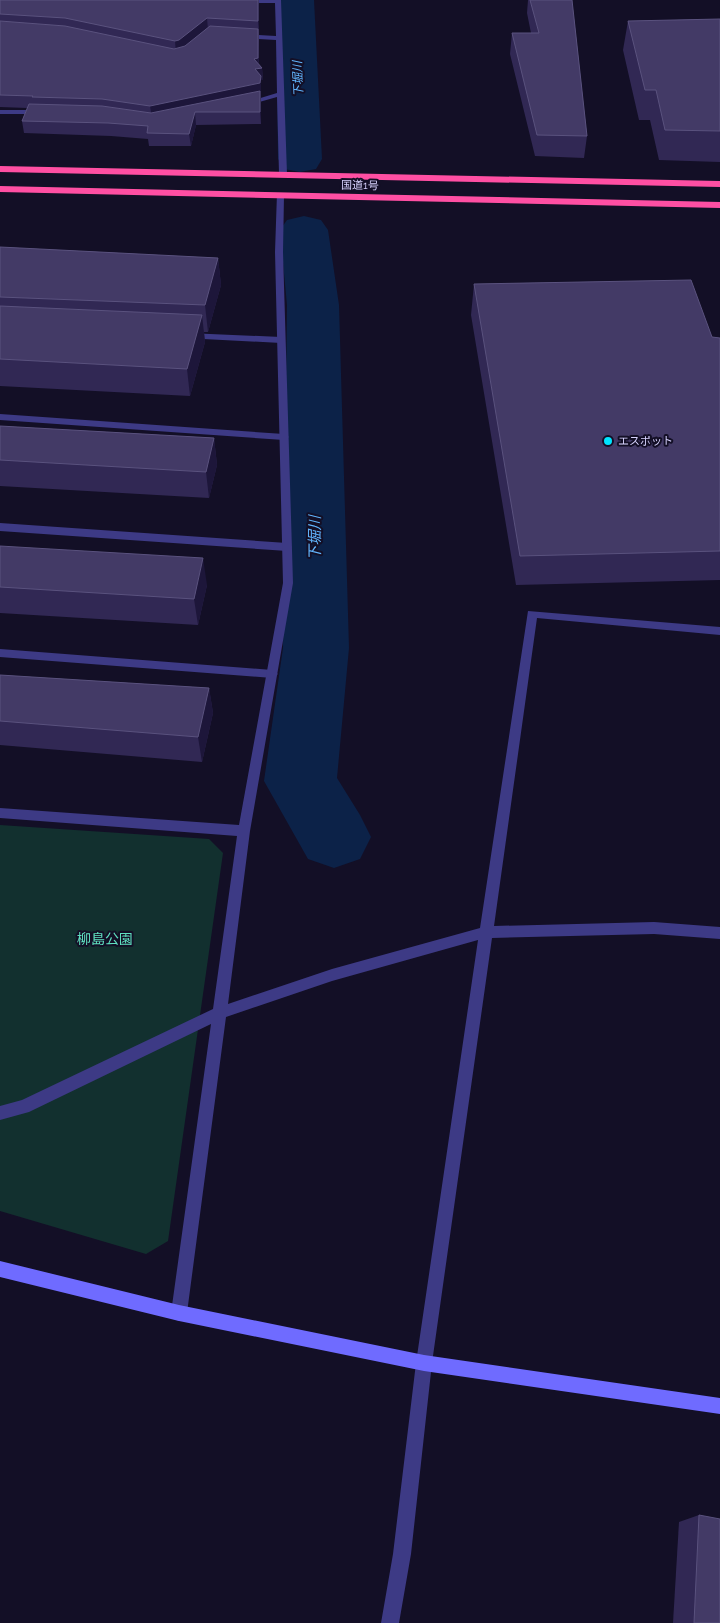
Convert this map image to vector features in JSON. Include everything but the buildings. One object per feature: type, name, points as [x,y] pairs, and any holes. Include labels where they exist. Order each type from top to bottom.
[{"type":"highway","name":"国道1号","points":[[0,169],[720,184]]},
{"type":"highway","name":"国道1号","points":[[0,189],[720,205]]},
{"type":"street","points":[[238,2],[278,0],[283,174]]},
{"type":"street","points":[[235,36],[279,38]]},
{"type":"street","points":[[235,106],[281,94]]},
{"type":"street","points":[[0,112],[50,112]]},
{"type":"street","points":[[179,1312],[244,831],[288,582],[279,252],[280,195]]},
{"type":"street","points":[[172,335],[281,340]]},
{"type":"street","points":[[0,417],[284,437]]},
{"type":"street","points":[[0,526],[287,547]]},
{"type":"street","points":[[390,1623],[402,1554],[424,1363],[532,614],[720,631]]},
{"type":"street","points":[[0,653],[272,674]]},
{"type":"street","points":[[0,813],[244,831]]},
{"type":"street","points":[[0,1113],[24,1107],[219,1013],[332,975],[486,932],[654,928],[720,934]]},
{"type":"street","points":[[0,1269],[179,1312],[424,1363],[720,1406]]},
{"type":"green space","name":"柳島公園","points":[[0,825],[209,839],[223,853],[168,1241],[146,1254],[0,1211]]},
{"type":"waterway","name":"下堀川","points":[[295,0],[300,159]]},
{"type":"waterway","name":"下堀川","points":[[304,230],[313,305],[316,648],[300,781],[334,837]]},
{"type":"place","name":"エスポット","points":[[608,441]]}]
